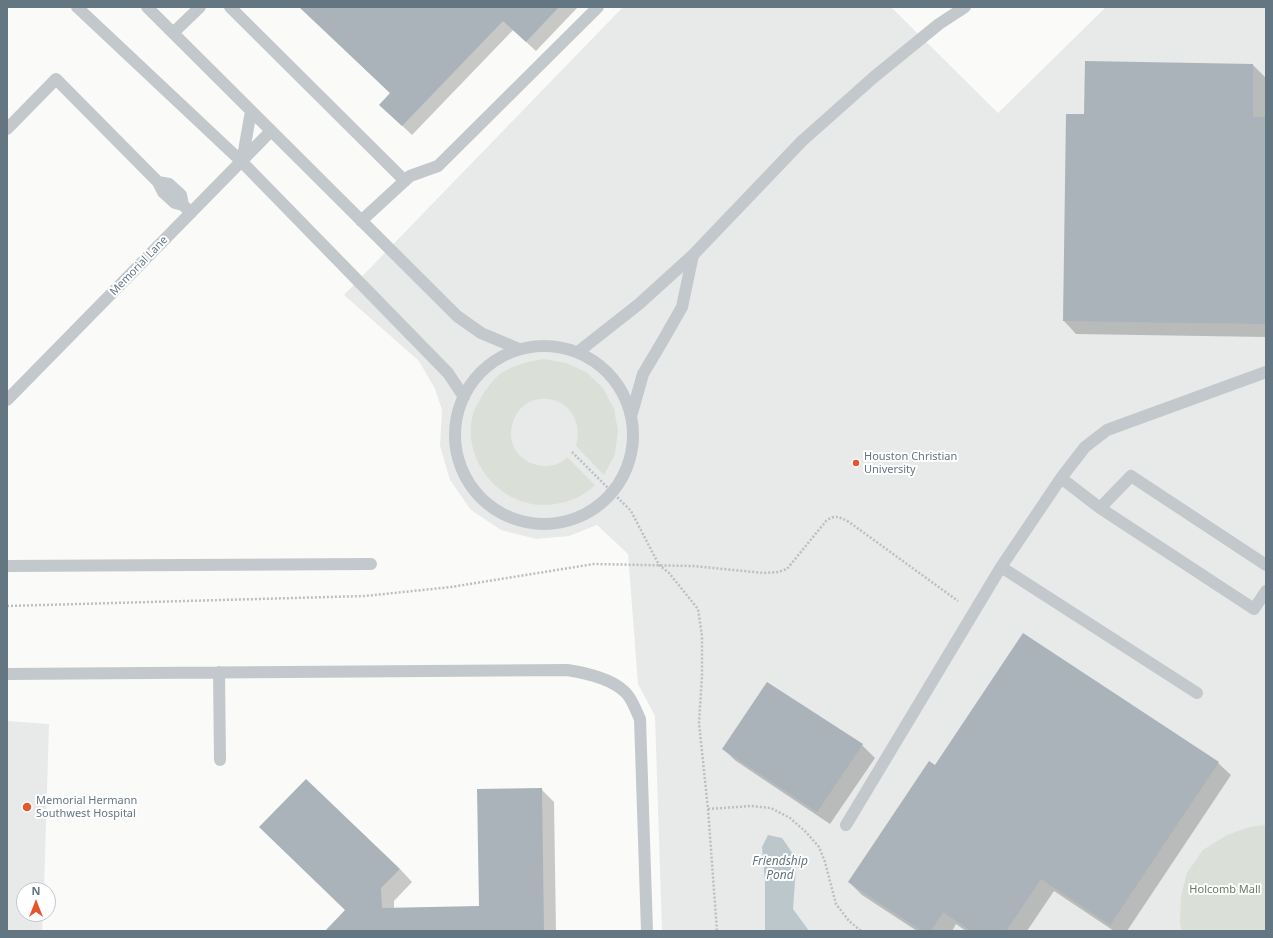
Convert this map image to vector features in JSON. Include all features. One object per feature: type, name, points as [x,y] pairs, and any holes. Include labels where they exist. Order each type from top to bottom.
[{"type":"lane","points":[[77,7],[242,162],[448,373],[464,397]]},
{"type":"lane","points":[[147,7],[457,316],[481,333],[519,349]]},
{"type":"lane","points":[[173,33],[200,7]]},
{"type":"lane","points":[[230,7],[405,180]]},
{"type":"lane","points":[[361,221],[410,176],[438,166],[598,7]]},
{"type":"lane","points":[[578,352],[639,304],[692,255],[802,141],[874,77],[939,24],[965,7]]},
{"type":"lane","points":[[7,129],[56,79],[158,182],[169,184],[181,195],[187,209]]},
{"type":"lane","points":[[242,162],[251,111]]},
{"type":"lane","name":"Memorial Lane","points":[[7,400],[187,209],[242,162],[271,131]]},
{"type":"lane","points":[[632,413],[643,374],[682,307],[692,255]]},
{"type":"lane","points":[[550,346],[578,352],[602,366],[621,387],[632,413],[634,441],[628,469],[613,492],[592,511],[566,522],[538,524],[508,516],[482,499],[463,474],[455,444],[457,413],[464,397],[470,385],[491,363],[519,349],[550,346]]},
{"type":"lane","points":[[846,825],[1001,567],[1061,478],[1085,448],[1107,430],[1266,372]]},
{"type":"lane","points":[[1100,508],[1131,476],[1266,565]]},
{"type":"lane","points":[[1061,478],[1100,508],[1254,609],[1266,591]]},
{"type":"lane","points":[[7,566],[371,564]]},
{"type":"lane","points":[[1001,567],[1197,693]]},
{"type":"lane","points":[[7,674],[568,670],[588,673],[609,682],[626,692],[640,719],[647,931]]},
{"type":"lane","points":[[219,672],[220,760]]},
{"type":"path","points":[[572,452],[631,511],[658,565],[669,573],[698,609],[702,636],[702,676],[698,722],[708,809],[717,931]]},
{"type":"path","points":[[7,606],[365,596],[451,587],[594,564],[693,566],[764,573],[778,572],[787,569],[826,521],[832,517],[840,517],[973,612]]},
{"type":"path","points":[[708,809],[751,806],[771,808],[790,818],[806,832],[819,848],[825,862],[836,904],[849,921],[861,931]]},
{"type":"shaded area","name":"Houston Christian University","points":[[623,7],[891,7],[998,113],[1106,7],[1266,7],[1266,931],[662,931],[655,716],[638,684],[628,554],[597,525],[569,536],[536,539],[501,530],[471,510],[450,480],[440,446],[442,410],[435,389],[419,361],[344,295]]},
{"type":"shaded area","name":"Memorial Hermann Southwest Hospital","points":[[7,721],[49,724],[44,882],[16,882],[16,922],[43,922],[42,931],[7,931]]},
{"type":"green space","points":[[543,359],[566,363],[586,372],[603,388],[614,409],[618,431],[615,454],[604,475],[576,446],[578,439],[577,425],[575,418],[566,407],[553,400],[538,399],[525,405],[517,414],[512,426],[512,439],[516,451],[526,461],[542,466],[549,466],[562,462],[567,457],[595,485],[581,495],[566,502],[536,505],[519,500],[503,491],[489,479],[479,464],[473,447],[471,429],[475,408],[491,383],[500,374],[515,366]]},
{"type":"green space","name":"Holcomb Mall","points":[[1266,825],[1266,931],[1182,931],[1180,923],[1181,896],[1187,873],[1203,850],[1227,835],[1250,827]]},
{"type":"water","name":"Friendship Pond","points":[[768,835],[782,838],[791,851],[796,867],[793,909],[809,931],[765,931],[765,882],[762,847]]},
{"type":"building","points":[[299,7],[559,7],[526,42],[503,21],[402,126],[379,105],[390,93]]},
{"type":"building","points":[[1085,61],[1253,64],[1253,117],[1266,117],[1266,324],[1063,321],[1066,114],[1084,114]]},
{"type":"building","points":[[1023,633],[1219,762],[1110,925],[1041,879],[1006,931],[971,931],[943,912],[931,931],[922,931],[848,882],[929,761],[935,765]]},
{"type":"building","points":[[767,682],[863,744],[817,812],[722,749]]},
{"type":"building","points":[[306,779],[400,869],[381,888],[382,908],[479,906],[477,789],[542,788],[544,931],[325,931],[345,910],[259,827]]},
{"type":"place","name":"Houston Christian University","points":[[856,463]]},
{"type":"place","name":"Memorial Hermann Southwest Hospital","points":[[27,807]]}]
